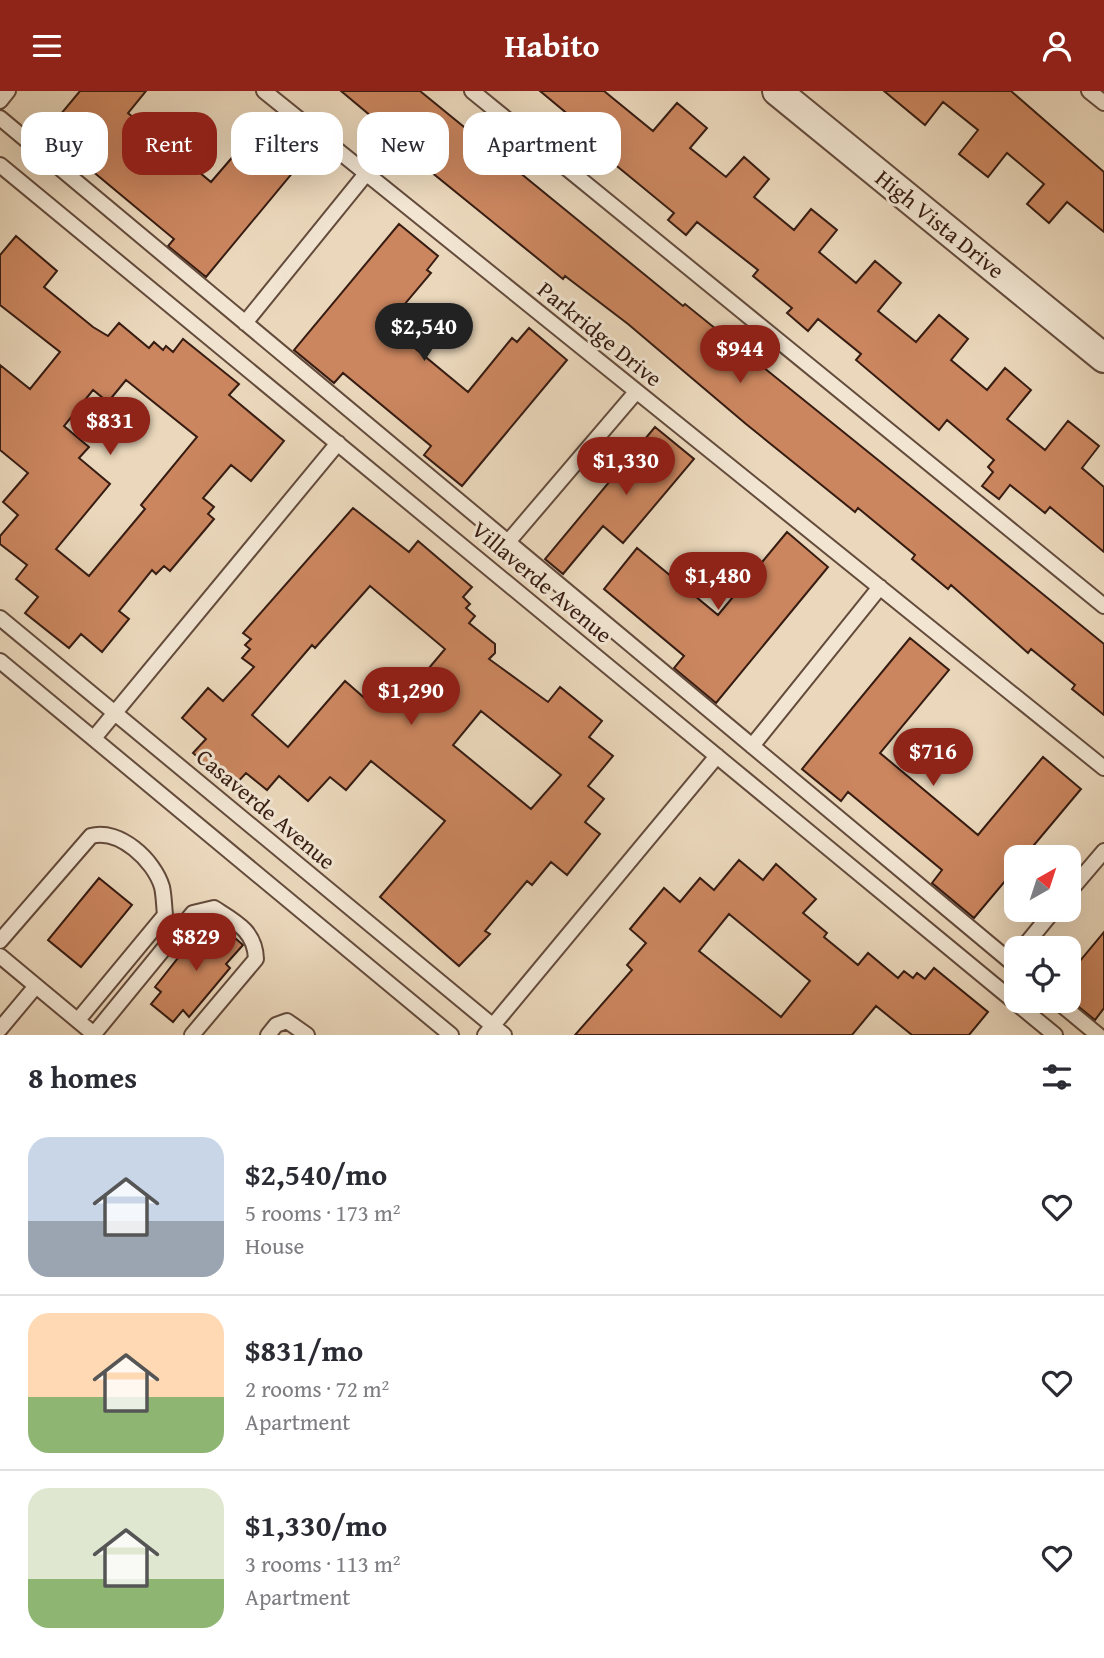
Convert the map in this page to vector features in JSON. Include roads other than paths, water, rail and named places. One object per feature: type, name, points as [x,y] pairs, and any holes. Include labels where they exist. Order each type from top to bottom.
[{"type":"street","name":"High Vista Drive","points":[[777,91],[1104,358]]},
{"type":"lane","points":[[0,101],[8,91]]},
{"type":"lane","name":"Parkridge Drive","points":[[264,91],[357,168]]},
{"type":"lane","points":[[472,91],[1104,606]]},
{"type":"lane","points":[[1089,91],[1104,103]]},
{"type":"lane","points":[[0,118],[752,746],[1004,952]]},
{"type":"lane","name":"Villaverde Avenue","points":[[0,165],[1055,1035]]},
{"type":"lane","points":[[245,323],[365,175]]},
{"type":"lane","name":"Parkridge Drive","points":[[365,175],[1104,768]]},
{"type":"lane","points":[[508,542],[636,392]]},
{"type":"lane","points":[[94,739],[338,443]]},
{"type":"lane","points":[[752,746],[880,587]]},
{"type":"lane","name":"Casaverde Avenue","points":[[0,618],[494,1032]]},
{"type":"lane","points":[[0,661],[451,1035]]},
{"type":"lane","points":[[494,1032],[717,756]]},
{"type":"lane","points":[[0,941],[91,836],[104,832],[119,838],[151,867],[162,887],[165,915],[78,1020]]},
{"type":"lane","points":[[1082,877],[1104,851]]},
{"type":"lane","points":[[0,956],[95,1034],[193,913],[214,908],[242,926],[255,943],[256,959],[192,1035]]},
{"type":"lane","points":[[1033,936],[1044,922]]},
{"type":"lane","points":[[0,1029],[36,986]]},
{"type":"lane","points":[[1071,1013],[1098,1035]]},
{"type":"lane","points":[[268,1035],[276,1025],[287,1021],[307,1035]]}]
